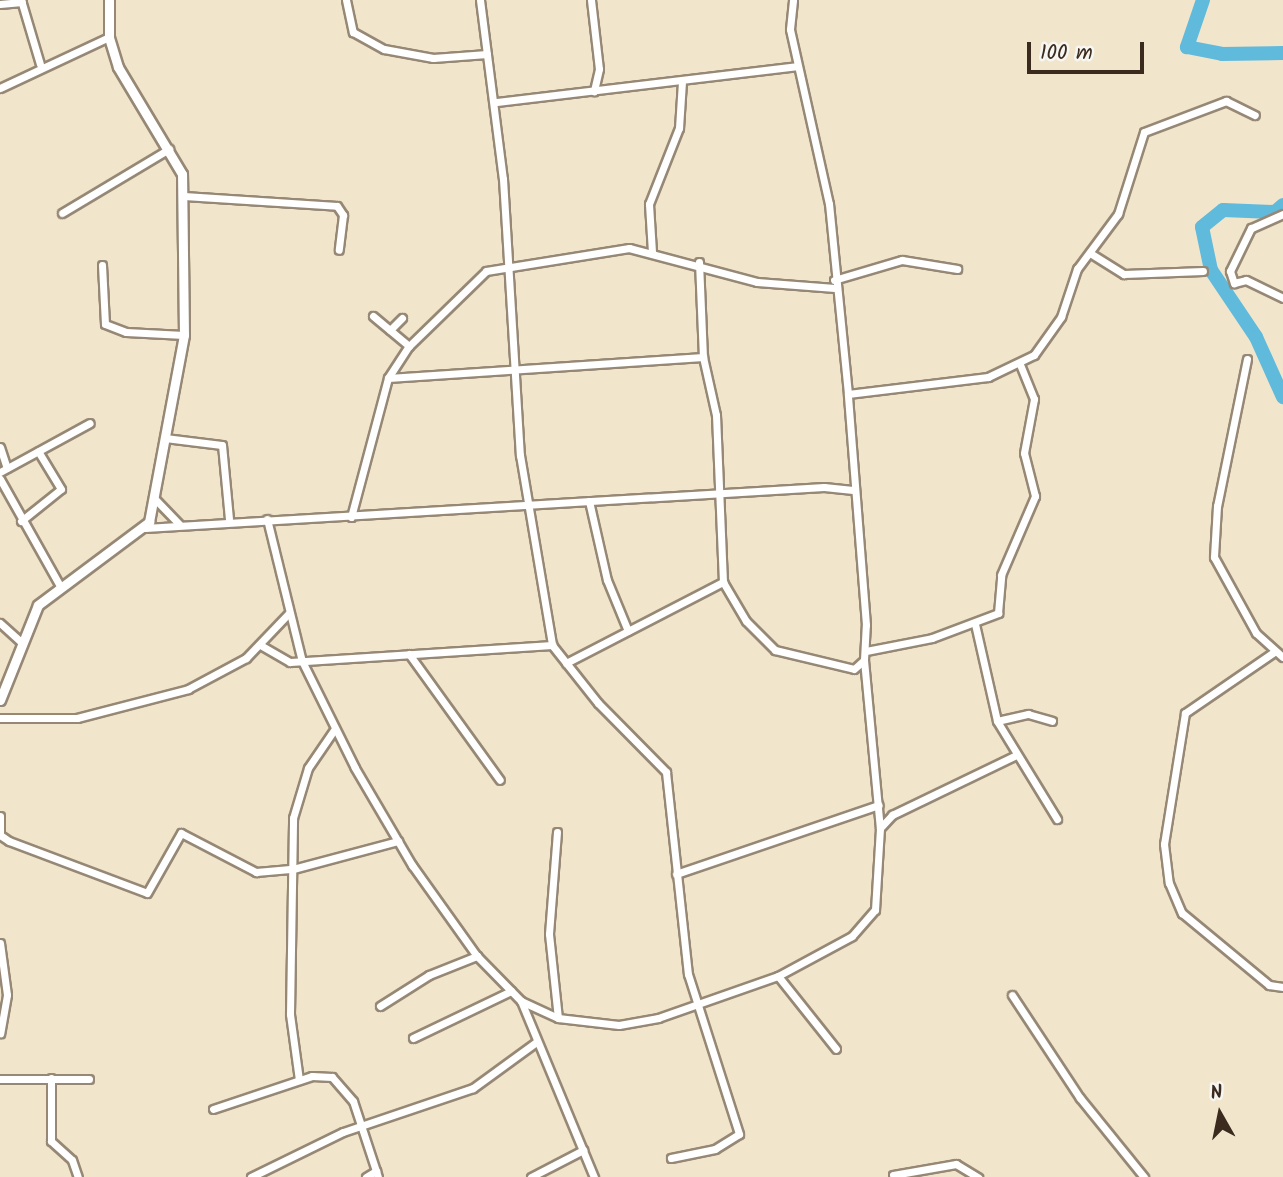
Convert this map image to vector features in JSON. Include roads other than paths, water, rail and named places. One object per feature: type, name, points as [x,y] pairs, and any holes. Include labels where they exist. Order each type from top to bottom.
[{"type":"street","points":[[109,0],[109,37],[118,67],[169,149],[184,196],[184,335],[154,498],[145,528]]},
{"type":"street","points":[[346,0],[353,32],[376,46],[416,57],[487,54]]},
{"type":"street","points":[[480,0],[496,102],[513,370],[528,505],[552,645],[666,772],[676,874],[694,1007],[711,1039],[739,1134],[715,1149],[671,1158]]},
{"type":"street","points":[[591,0],[599,69],[594,91]]},
{"type":"street","points":[[267,519],[302,661],[334,730],[398,841],[477,956],[521,1001],[558,1018],[619,1025],[694,1007],[778,976],[869,923],[880,828],[864,660],[866,651],[848,394],[829,204],[790,29],[793,0]]},
{"type":"street","points":[[0,4],[21,1],[40,64]]},
{"type":"street","points":[[0,88],[40,64],[109,37]]},
{"type":"street","points":[[496,102],[682,82],[797,66]]},
{"type":"street","points":[[652,252],[649,204],[679,128],[682,82]]},
{"type":"street","points":[[848,394],[988,377],[1020,365],[1051,337],[1077,269],[1118,214],[1144,132],[1226,101],[1255,115]]},
{"type":"street","points":[[62,213],[169,149]]},
{"type":"street","points":[[184,196],[337,206],[344,215],[339,250]]},
{"type":"street","points":[[1283,214],[1251,228],[1230,271],[1234,283],[1247,280],[1283,298]]},
{"type":"street","points":[[351,517],[388,378],[409,346],[478,277],[507,265],[610,247],[699,262],[757,282],[835,284],[901,260],[957,269]]},
{"type":"street","points":[[1090,253],[1124,274],[1203,271]]},
{"type":"street","points":[[699,262],[703,357],[716,415],[723,582],[746,621],[775,650],[844,669],[864,660]]},
{"type":"street","points":[[102,265],[105,324],[126,332],[184,335]]},
{"type":"street","points":[[373,316],[409,346]]},
{"type":"street","points":[[390,330],[402,317]]},
{"type":"street","points":[[388,378],[703,357]]},
{"type":"street","points":[[1247,359],[1217,506],[1214,557],[1245,617],[1274,652],[1283,657]]},
{"type":"street","points":[[866,651],[975,624],[998,612],[1001,575],[1035,496],[1024,453],[1034,399],[1020,365]]},
{"type":"street","points":[[0,447],[4,470],[90,424]]},
{"type":"street","points":[[165,439],[222,445],[229,519]]},
{"type":"street","points":[[21,521],[61,489],[38,450]]},
{"type":"street","points":[[0,479],[21,521],[60,586]]},
{"type":"street","points":[[0,700],[29,618],[60,586],[145,528],[229,519],[351,517],[719,493],[853,490]]},
{"type":"street","points":[[154,498],[180,525]]},
{"type":"street","points":[[589,501],[607,580],[628,631]]},
{"type":"street","points":[[566,663],[723,582]]},
{"type":"street","points":[[0,718],[77,718],[158,700],[262,646],[289,613]]},
{"type":"street","points":[[0,623],[20,640]]},
{"type":"street","points":[[975,624],[997,722],[1014,756],[1057,819]]},
{"type":"street","points":[[262,646],[280,659],[302,661],[552,645]]},
{"type":"street","points":[[1274,652],[1185,713],[1165,856],[1169,883],[1188,920],[1269,985],[1283,987]]},
{"type":"street","points":[[409,654],[500,780]]},
{"type":"street","points":[[997,722],[1028,714],[1052,721]]},
{"type":"street","points":[[299,1080],[289,995],[296,800],[307,768],[334,730]]},
{"type":"street","points":[[880,828],[892,815],[1014,756]]},
{"type":"street","points":[[676,874],[878,805]]},
{"type":"street","points":[[0,816],[0,835],[9,842],[147,893],[156,888],[181,833],[241,868],[293,869],[398,841]]},
{"type":"street","points":[[557,832],[549,934],[558,1018]]},
{"type":"street","points":[[0,943],[7,995],[0,1033]]},
{"type":"street","points":[[380,1006],[429,975],[477,956]]},
{"type":"street","points":[[778,976],[836,1049]]},
{"type":"street","points":[[413,1038],[511,991]]},
{"type":"street","points":[[1012,995],[1143,1177]]},
{"type":"street","points":[[521,1001],[535,1043],[594,1177]]},
{"type":"street","points":[[251,1177],[363,1124],[473,1088],[535,1043]]},
{"type":"street","points":[[213,1109],[299,1080],[332,1077],[363,1124],[377,1174],[366,1177]]},
{"type":"street","points":[[51,1078],[51,1141],[72,1160],[78,1177]]},
{"type":"street","points":[[0,1079],[89,1079]]},
{"type":"street","points":[[531,1177],[583,1150]]},
{"type":"street","points":[[893,1175],[920,1174],[956,1164],[978,1177]]},
{"type":"waterway","points":[[1203,0],[1187,47],[1222,54],[1283,53]]},
{"type":"waterway","points":[[1283,205],[1275,212],[1223,210],[1202,227],[1211,270],[1256,337],[1283,397]]}]
